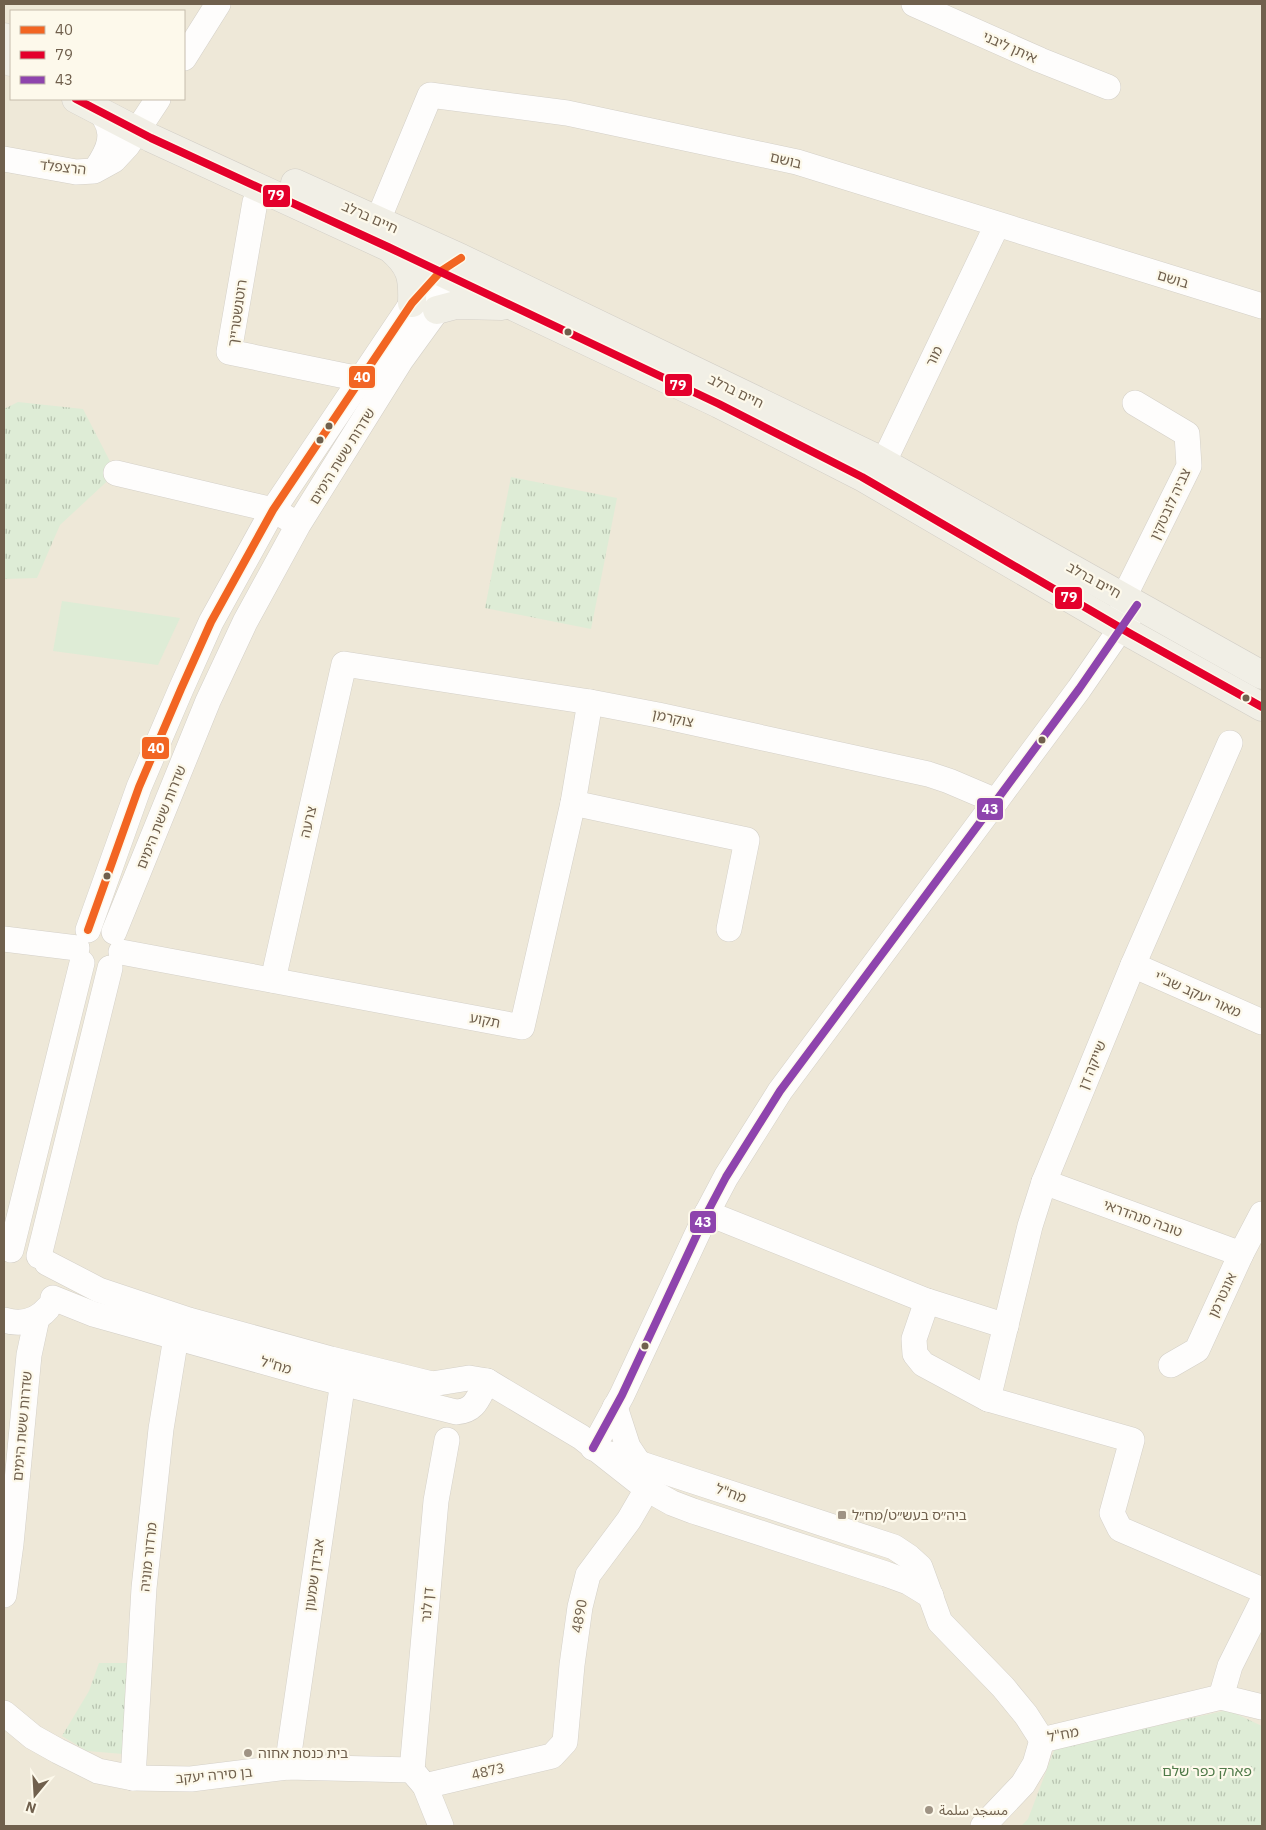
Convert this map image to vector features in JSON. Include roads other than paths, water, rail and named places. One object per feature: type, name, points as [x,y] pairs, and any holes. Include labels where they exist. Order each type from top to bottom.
[{"type":"main road","name":"חיים ברלב","points":[[80,100],[147,116],[378,220],[515,307],[719,404],[884,476],[1120,628],[1262,707]]},
{"type":"main road","name":"חיים ברלב","points":[[147,116],[388,247],[454,270],[884,476],[1130,601],[1262,675]]},
{"type":"main road","points":[[388,247],[400,257],[410,271],[413,290],[424,306],[485,305],[515,307]]},
{"type":"street","points":[[185,56],[218,4]]},
{"type":"street","name":"איתן ליבני","points":[[914,4],[1040,60],[1108,87]]},
{"type":"street","name":"בושם","points":[[378,220],[430,95],[567,113],[796,162],[1262,306]]},
{"type":"street","points":[[94,171],[104,157],[110,135],[107,121],[107,106]]},
{"type":"street","name":"הרצפלד","points":[[4,159],[76,172],[94,171],[114,160],[147,116]]},
{"type":"street","name":"רוטנשטרייך","points":[[254,202],[229,352],[360,379]]},
{"type":"street","name":"מור","points":[[884,476],[997,225]]},
{"type":"street","name":"שדרות ששת הימים","points":[[7,1252],[82,947],[139,787],[211,622],[273,510],[360,379],[454,270]]},
{"type":"street","name":"שדרות ששת הימים","points":[[43,1260],[115,951],[208,701],[245,622],[298,525],[402,360],[424,306]]},
{"type":"street","name":"צביה לובטקין","points":[[593,1448],[615,1407],[707,1213],[726,1177],[780,1091],[1079,689],[1120,628],[1189,466],[1187,434],[1135,403]]},
{"type":"street","points":[[116,473],[273,510],[298,525]]},
{"type":"street","name":"צוקרמן","points":[[344,664],[590,702],[658,715],[928,774],[996,801]]},
{"type":"street","name":"צרעה","points":[[273,980],[344,664]]},
{"type":"street","name":"תקוע","points":[[115,951],[522,1027],[573,803],[590,702]]},
{"type":"street","name":"שייקה דן","points":[[988,1399],[1030,1226],[1044,1182],[1133,965],[1230,743]]},
{"type":"street","points":[[573,803],[747,840],[729,930]]},
{"type":"street","points":[[102,927],[115,951],[103,971],[95,971],[88,968],[82,947],[102,927]]},
{"type":"street","points":[[4,939],[82,947]]},
{"type":"street","name":"מאור יעקב שב\"י","points":[[1133,965],[1262,1022]]},
{"type":"street","name":"טובה סנהדראי","points":[[1044,1182],[1250,1250]]},
{"type":"street","points":[[707,1213],[927,1301],[1006,1326]]},
{"type":"street","name":"אונטרמן","points":[[1171,1365],[1197,1350],[1250,1250],[1262,1214]]},
{"type":"street","name":"מח\"ל","points":[[7,1252],[30,1252],[98,1290],[189,1320],[331,1359],[344,1372]]},
{"type":"street","points":[[4,1320],[20,1322],[37,1318],[44,1312],[53,1298],[55,1286],[53,1274],[43,1260]]},
{"type":"street","name":"מח\"ל","points":[[53,1298],[93,1314],[176,1337],[344,1372],[432,1384],[470,1378],[487,1381],[581,1437],[647,1489],[672,1503],[908,1582],[931,1596]]},
{"type":"street","points":[[927,1301],[914,1339],[914,1354],[923,1364],[988,1399],[1132,1440],[1112,1513],[1120,1529],[1262,1590]]},
{"type":"street","name":"שדרות ששת הימים","points":[[4,1595],[11,1544],[29,1355],[37,1318]]},
{"type":"street","name":"מרדור מוניה","points":[[133,1778],[144,1588],[161,1429],[176,1337]]},
{"type":"street","name":"אבידן שמעון","points":[[287,1767],[344,1372]]},
{"type":"street","points":[[615,1407],[628,1447],[638,1462]]},
{"type":"street","name":"דן לנר","points":[[419,1778],[436,1501],[447,1440]]},
{"type":"street","name":"מח\"ל","points":[[593,1448],[894,1547],[920,1567],[940,1622],[1003,1687],[1026,1715],[1042,1740],[1220,1697],[1262,1707]]},
{"type":"street","name":"4890","points":[[552,1756],[565,1742],[580,1607],[588,1575],[629,1520],[647,1489]]},
{"type":"street","points":[[1220,1697],[1230,1666],[1262,1602]]},
{"type":"street","name":"בן סירה יעקב","points":[[4,1713],[33,1738],[58,1751],[98,1771],[133,1778],[191,1779],[287,1767],[419,1778]]},
{"type":"street","points":[[983,1826],[1022,1784],[1035,1764],[1042,1740]]},
{"type":"street","name":"4873","points":[[419,1778],[552,1756]]},
{"type":"street","points":[[419,1778],[441,1826]]},
{"type":"place","name":"ביה״ס בעש״ט/מח״ל","points":[[842,1515]]},
{"type":"place","name":"בית כנסת אחוה","points":[[248,1753]]},
{"type":"place","name":"مسجد سلمة","points":[[929,1810]]},
{"type":"park label","name":"פארק כפר שלם","points":[[1207,1771]]}]
